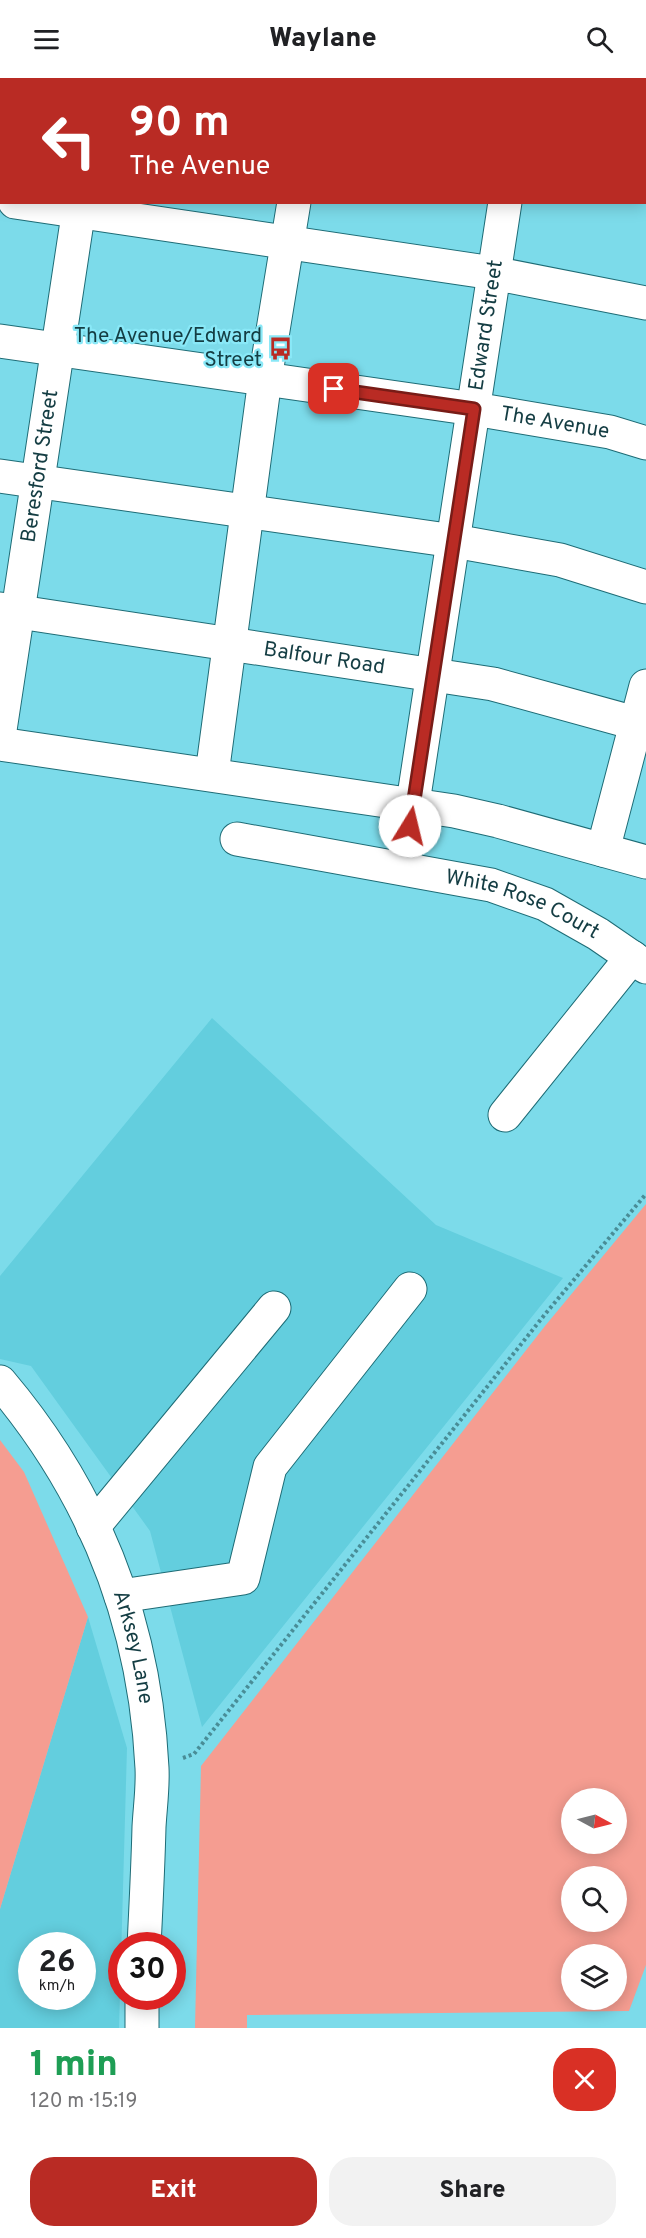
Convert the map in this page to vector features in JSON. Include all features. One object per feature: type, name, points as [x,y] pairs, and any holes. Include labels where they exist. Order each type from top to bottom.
[{"type":"street","points":[[41,204],[80,207],[289,243],[493,273],[646,303]]},
{"type":"street","points":[[212,774],[265,379],[294,204]]},
{"type":"street","name":"Edward Street","points":[[413,805],[505,204]]},
{"type":"street","name":"Beresford Street","points":[[0,730],[9,611],[38,482],[80,207]]},
{"type":"street","name":"The Avenue","points":[[0,341],[474,409],[610,432],[646,443]]},
{"type":"street","points":[[0,476],[454,541],[560,561],[646,587]]},
{"type":"street","name":"Balfour Road","points":[[9,611],[493,684],[641,724]]},
{"type":"street","points":[[603,850],[641,724],[646,686]]},
{"type":"street","points":[[0,744],[454,811],[646,862]]},
{"type":"street","points":[[403,868],[413,805]]},
{"type":"street","name":"White Rose Court","points":[[237,839],[491,885],[545,904],[598,934],[639,962],[505,1115]]},
{"type":"street","points":[[121,1596],[243,1578],[270,1467],[410,1289]]},
{"type":"street","points":[[93,1527],[274,1308]]},
{"type":"street","name":"Arksey Lane","points":[[0,1382],[29,1416],[60,1464],[104,1548],[130,1623],[147,1703],[152,1771],[145,1932]]},
{"type":"street","points":[[142,2010],[142,2028]]},
{"type":"path","points":[[152,1771],[194,1754],[546,1313],[646,1194]]},
{"type":"shaded area","points":[[212,1018],[436,1225],[563,1278],[202,1727],[150,1531],[31,1366],[0,1359],[0,1276]]},
{"type":"shaded area","points":[[646,1204],[646,1965],[629,2011],[247,2015],[247,2028],[195,2028],[201,1766],[545,1326]]},
{"type":"shaded area","points":[[0,1440],[24,1472],[88,1617],[0,1909]]},
{"type":"shaded area","points":[[88,1617],[127,1748],[122,1932],[108,1932],[108,2010],[120,2010],[119,2028],[0,2028],[0,1909]]},
{"type":"place","name":"The Avenue/Edward Street","points":[[280,348]]},
{"type":"route","points":[[334,389],[474,409],[410,826]]}]
